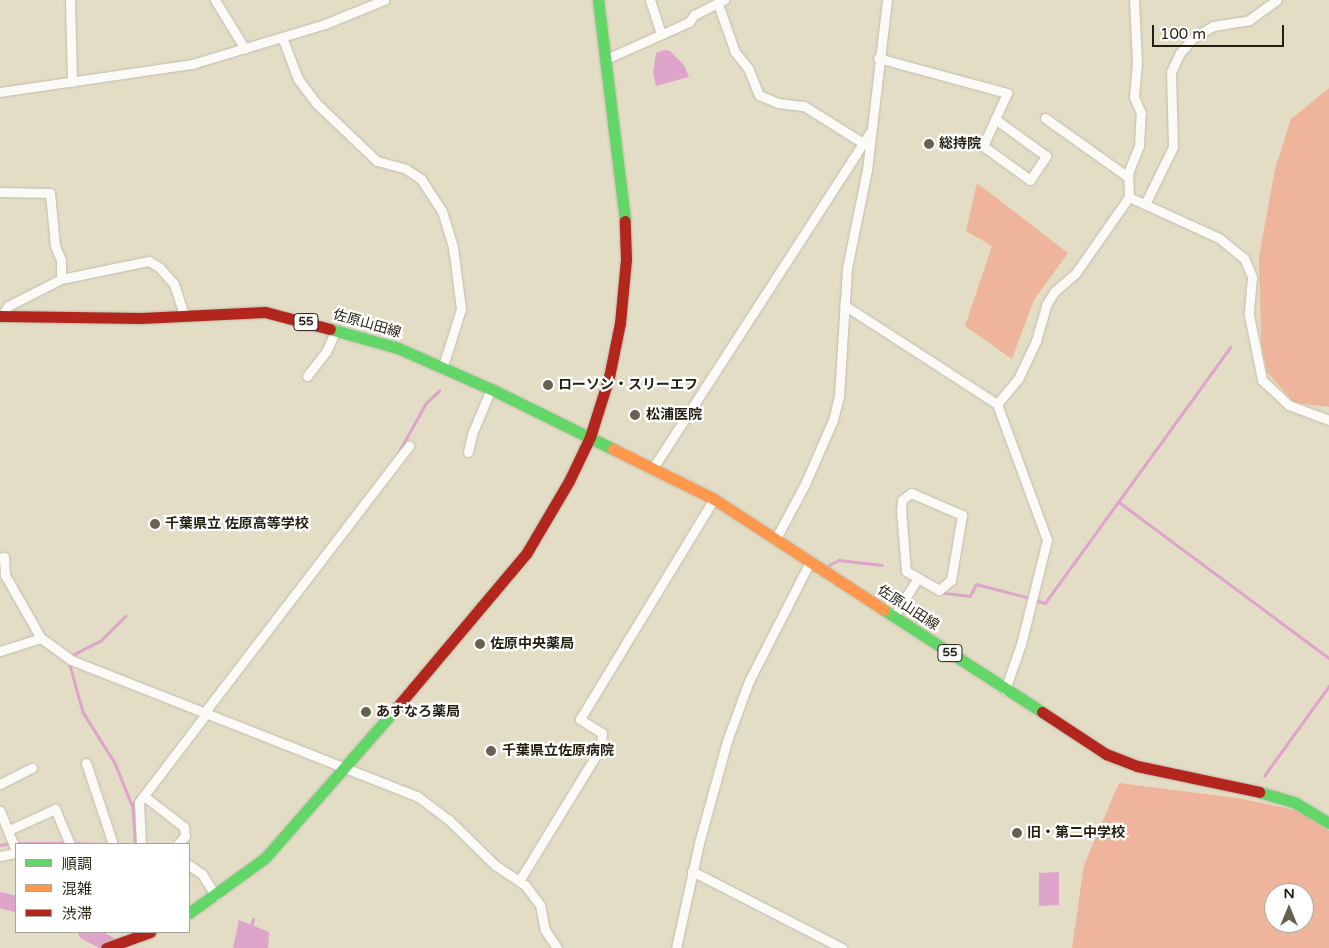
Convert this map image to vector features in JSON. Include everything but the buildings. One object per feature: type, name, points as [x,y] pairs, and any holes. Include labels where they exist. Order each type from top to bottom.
[{"type":"main road","points":[[190,912],[216,896],[283,840],[526,554],[570,481],[590,436],[609,377],[620,323],[626,259],[624,196],[598,0]]},
{"type":"main road","name":"佐原山田線","points":[[1,316],[184,315],[265,312],[389,345],[443,366],[590,436],[714,499],[1106,754],[1137,766],[1210,784],[1276,795],[1294,802],[1329,823]]},
{"type":"main road","points":[[106,948],[148,933]]},
{"type":"street","points":[[70,0],[72,82]]},
{"type":"street","points":[[215,0],[246,49]]},
{"type":"street","points":[[0,92],[192,64],[246,49],[384,0]]},
{"type":"street","points":[[650,0],[661,34]]},
{"type":"street","points":[[775,540],[805,484],[833,420],[839,396],[847,268],[867,170],[878,58],[887,0]]},
{"type":"street","points":[[997,404],[1018,379],[1036,341],[1046,305],[1076,274],[1129,197],[1128,177],[1139,146],[1141,113],[1134,97],[1137,63],[1134,0]]},
{"type":"street","points":[[1144,204],[1173,147],[1170,72],[1180,53],[1192,38],[1213,26],[1249,20],[1277,0]]},
{"type":"street","points":[[606,59],[689,22],[694,15],[721,2],[735,52],[748,68],[759,95],[778,103],[804,106],[863,143]]},
{"type":"street","points":[[282,37],[298,79],[316,104],[377,161],[406,169],[421,179],[442,211],[453,247],[460,309],[443,366]]},
{"type":"street","points":[[878,58],[1007,93],[995,119],[983,146],[1030,180],[1046,156],[995,119]]},
{"type":"street","points":[[1045,118],[1128,177]]},
{"type":"street","points":[[653,468],[871,131]]},
{"type":"street","points":[[0,192],[50,193],[55,246],[61,260],[61,279]]},
{"type":"street","points":[[1129,197],[1219,238],[1244,258],[1252,277],[1249,315],[1262,380],[1289,405],[1329,420]]},
{"type":"street","points":[[1,316],[8,306],[61,279],[133,263],[155,263],[177,289],[184,315]]},
{"type":"street","points":[[844,305],[997,404],[1047,540],[1005,690]]},
{"type":"street","points":[[307,376],[326,352],[336,330]]},
{"type":"street","points":[[468,452],[472,434],[491,389]]},
{"type":"street","points":[[141,843],[139,802],[204,713],[409,446]]},
{"type":"street","points":[[911,493],[962,515],[951,580],[939,590],[918,578],[906,571],[903,549],[902,500],[911,493]]},
{"type":"street","points":[[519,881],[601,747],[602,733],[580,719],[714,499]]},
{"type":"street","points":[[0,558],[4,557],[5,575],[41,638],[72,661],[410,793],[432,805],[495,865],[519,881],[536,898],[545,930],[556,948]]},
{"type":"street","points":[[676,948],[692,871],[727,741],[749,681],[810,562]]},
{"type":"street","points":[[894,616],[918,578]]},
{"type":"street","points":[[0,651],[41,638]]},
{"type":"street","points":[[86,763],[113,843]]},
{"type":"street","points":[[0,784],[32,768]]},
{"type":"street","points":[[144,796],[184,827],[185,836],[179,843]]},
{"type":"street","points":[[9,830],[55,809],[70,843]]},
{"type":"street","points":[[0,811],[15,847],[0,856]]},
{"type":"street","points":[[190,866],[202,874],[216,896]]},
{"type":"street","points":[[692,871],[842,948]]},
{"type":"shaded area","points":[[664,50],[670,51],[684,65],[689,77],[656,86],[653,72],[656,53]]},
{"type":"shaded area","points":[[1329,88],[1329,407],[1294,403],[1267,372],[1261,342],[1259,257],[1275,169],[1291,119]]},
{"type":"shaded area","points":[[977,183],[1068,253],[1034,300],[1012,359],[965,326],[992,246],[966,231]]},
{"type":"shaded area","points":[[1119,783],[1238,798],[1299,811],[1329,831],[1329,948],[1072,948],[1084,865]]},
{"type":"shaded area","points":[[1059,872],[1059,905],[1039,906],[1039,873]]},
{"type":"shaded area","points":[[239,920],[269,932],[268,948],[233,948]]},
{"type":"waterway","points":[[1035,600],[1045,603],[1230,347]]},
{"type":"waterway","points":[[398,453],[426,403],[439,391]]},
{"type":"waterway","points":[[1119,502],[1329,658]]},
{"type":"waterway","points":[[829,565],[839,560],[882,565]]},
{"type":"waterway","points":[[945,593],[970,596],[976,584],[1030,598]]},
{"type":"waterway","points":[[126,616],[101,641],[74,655],[70,665],[83,712],[115,763],[132,805]]},
{"type":"waterway","points":[[1264,776],[1329,686]]},
{"type":"waterway","points":[[135,843],[132,805],[137,798]]},
{"type":"waterway","points":[[0,845],[10,843]]},
{"type":"waterway","points":[[16,843],[68,843]]},
{"type":"waterway","points":[[0,900],[15,904]]},
{"type":"waterway","points":[[251,927],[253,919]]},
{"type":"waterway","points":[[88,933],[116,948]]},
{"type":"traffic: fast","points":[[598,0],[625,221]]},
{"type":"traffic: fast","points":[[330,329],[398,348],[491,389],[613,449]]},
{"type":"traffic: fast","points":[[884,610],[1042,712]]},
{"type":"traffic: fast","points":[[190,912],[265,858],[397,707]]},
{"type":"traffic: fast","points":[[1259,792],[1294,802],[1329,823]]},
{"type":"traffic: slow","points":[[613,449],[714,499],[884,610]]},
{"type":"traffic: jam","points":[[590,437],[609,377],[620,323],[626,259],[625,221]]},
{"type":"traffic: jam","points":[[0,316],[141,318],[265,312],[330,329]]},
{"type":"traffic: jam","points":[[397,707],[526,554],[569,481],[590,437]]},
{"type":"traffic: jam","points":[[1042,712],[1106,754],[1137,766],[1259,792]]},
{"type":"traffic: jam","points":[[106,948],[147,933]]},
{"type":"place","name":"総持院","points":[[929,144]]},
{"type":"place","name":"ローソン・スリーエフ","points":[[548,385]]},
{"type":"place","name":"松浦医院","points":[[635,415]]},
{"type":"place","name":"千葉県立 佐原高等学校","points":[[155,524]]},
{"type":"place","name":"佐原中央薬局","points":[[480,644]]},
{"type":"place","name":"あすなろ薬局","points":[[366,712]]},
{"type":"place","name":"千葉県立佐原病院","points":[[491,751]]},
{"type":"place","name":"旧・第二中学校","points":[[1017,833]]}]
